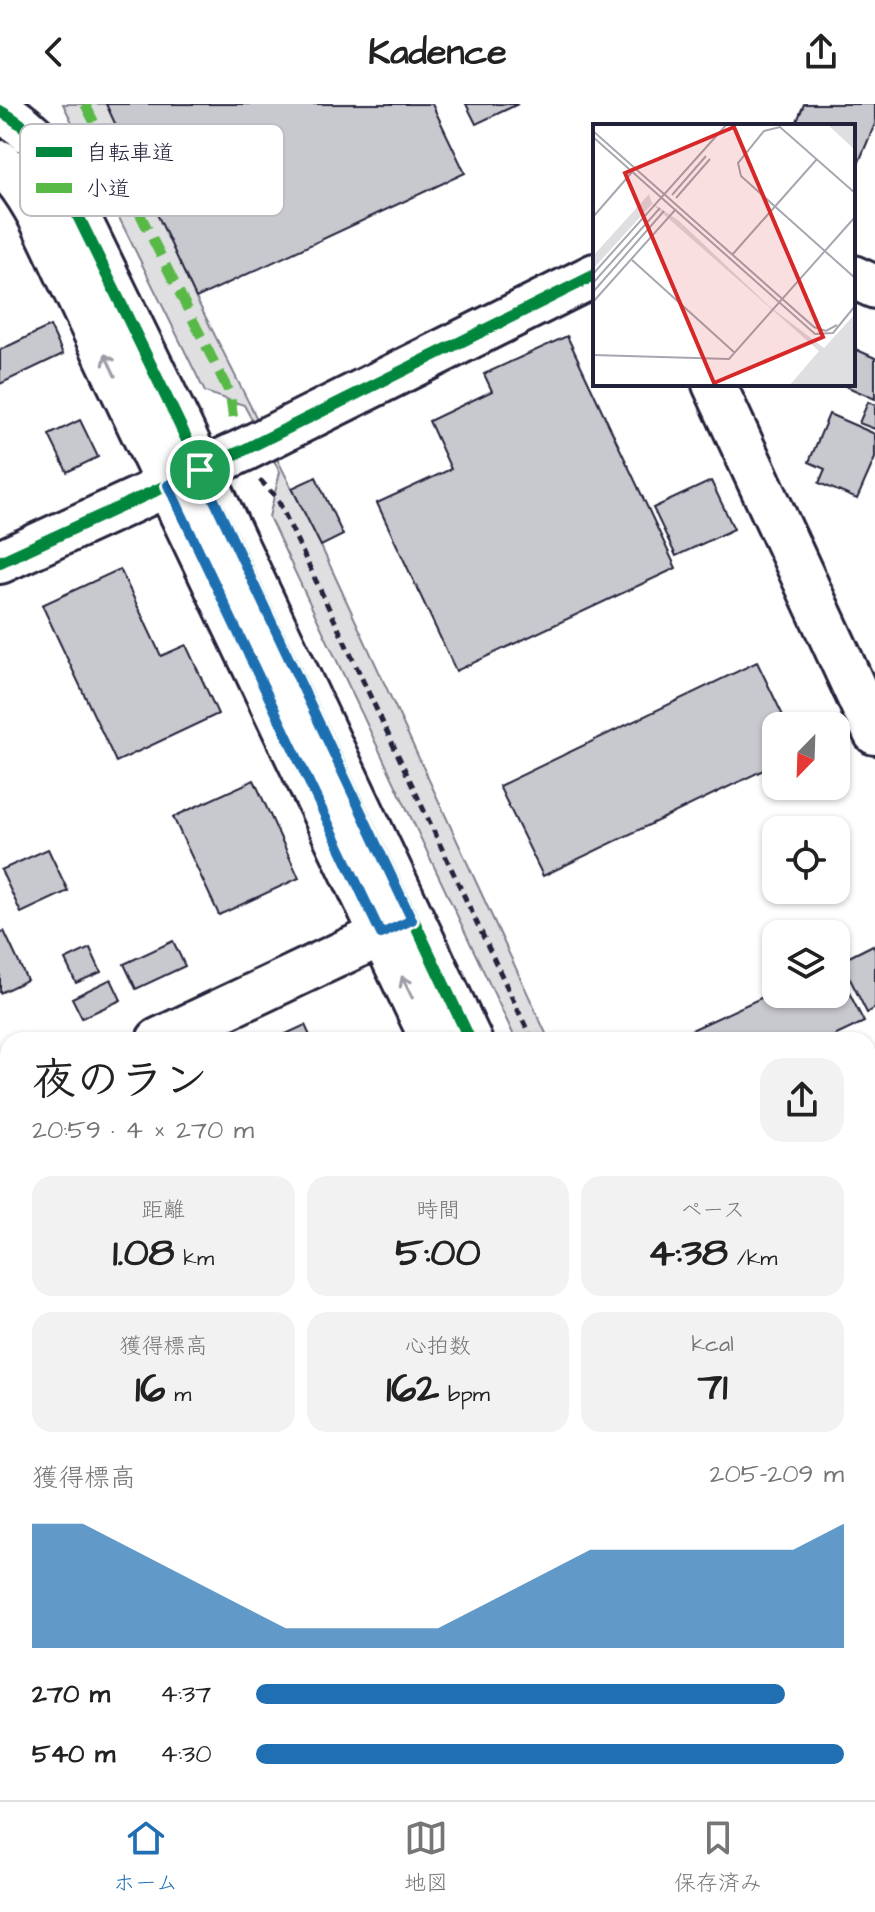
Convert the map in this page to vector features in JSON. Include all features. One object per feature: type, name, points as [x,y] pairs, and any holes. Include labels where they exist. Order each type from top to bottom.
[{"type":"street","points":[[0,111],[21,124]]},
{"type":"street","points":[[0,162],[20,184]]},
{"type":"street","points":[[39,216],[184,477]]},
{"type":"street","points":[[74,216],[184,477],[397,927],[465,1032]]},
{"type":"street","points":[[0,562],[244,450],[593,276]]},
{"type":"street","points":[[855,278],[875,287]]},
{"type":"street","points":[[715,386],[875,733]]},
{"type":"street","points":[[175,1032],[397,927]]},
{"type":"street","points":[[397,927],[430,1032]]},
{"type":"path","points":[[260,480],[277,498],[528,1032]]},
{"type":"shaded area","points":[[63,104],[107,104],[116,124],[73,124]]},
{"type":"shaded area","points":[[118,216],[158,216],[196,298],[321,546],[545,1032],[512,1032],[269,517],[280,472],[244,405],[205,392]]},
{"type":"building","points":[[106,104],[432,104],[465,173],[196,298],[158,216],[284,216],[284,124],[115,124]]},
{"type":"building","points":[[466,104],[518,104],[476,124]]},
{"type":"building","points":[[804,104],[875,104],[875,124],[855,171],[855,124],[796,124]]},
{"type":"building","points":[[50,326],[63,354],[0,384],[0,350]]},
{"type":"building","points":[[567,336],[676,568],[456,671],[377,503],[451,469],[429,421],[492,391],[484,374]]},
{"type":"building","points":[[855,349],[875,358],[875,399],[846,386],[855,386]]},
{"type":"building","points":[[868,402],[875,405],[875,429],[859,423]]},
{"type":"building","points":[[829,414],[875,434],[875,458],[857,499],[819,483],[825,469],[809,462]]},
{"type":"building","points":[[80,420],[98,457],[67,472],[49,435]]},
{"type":"building","points":[[316,477],[343,535],[321,546],[292,488]]},
{"type":"building","points":[[711,481],[734,529],[676,556],[653,508]]},
{"type":"building","points":[[120,569],[161,656],[186,645],[218,714],[116,762],[42,605]]},
{"type":"building","points":[[757,662],[781,712],[762,712],[762,771],[543,876],[499,786]]},
{"type":"building","points":[[254,780],[299,878],[219,915],[173,817]]},
{"type":"building","points":[[48,849],[68,891],[21,913],[1,870]]},
{"type":"building","points":[[4,931],[27,980],[0,993],[0,933]]},
{"type":"building","points":[[173,941],[185,966],[136,989],[124,964]]},
{"type":"building","points":[[873,945],[875,950],[875,1008],[867,1013],[850,979],[850,956]]},
{"type":"building","points":[[90,948],[101,972],[76,983],[65,960]]},
{"type":"building","points":[[111,979],[121,1000],[82,1018],[72,998]]},
{"type":"building","points":[[850,994],[864,1022],[843,1032],[687,1032],[762,997],[762,1008],[850,1008]]},
{"type":"building","points":[[305,1025],[308,1032],[290,1032]]},
{"type":"marked path","points":[[85,104],[95,124]]},
{"type":"marked path","points":[[141,216],[230,394],[233,417]]},
{"type":"cycle path","points":[[0,111],[20,124]]},
{"type":"cycle path","points":[[78,216],[466,1032]]},
{"type":"cycle path","points":[[0,562],[244,450],[593,276]]},
{"type":"route","points":[[200,470],[412,920],[381,934],[168,485],[200,470]]}]
